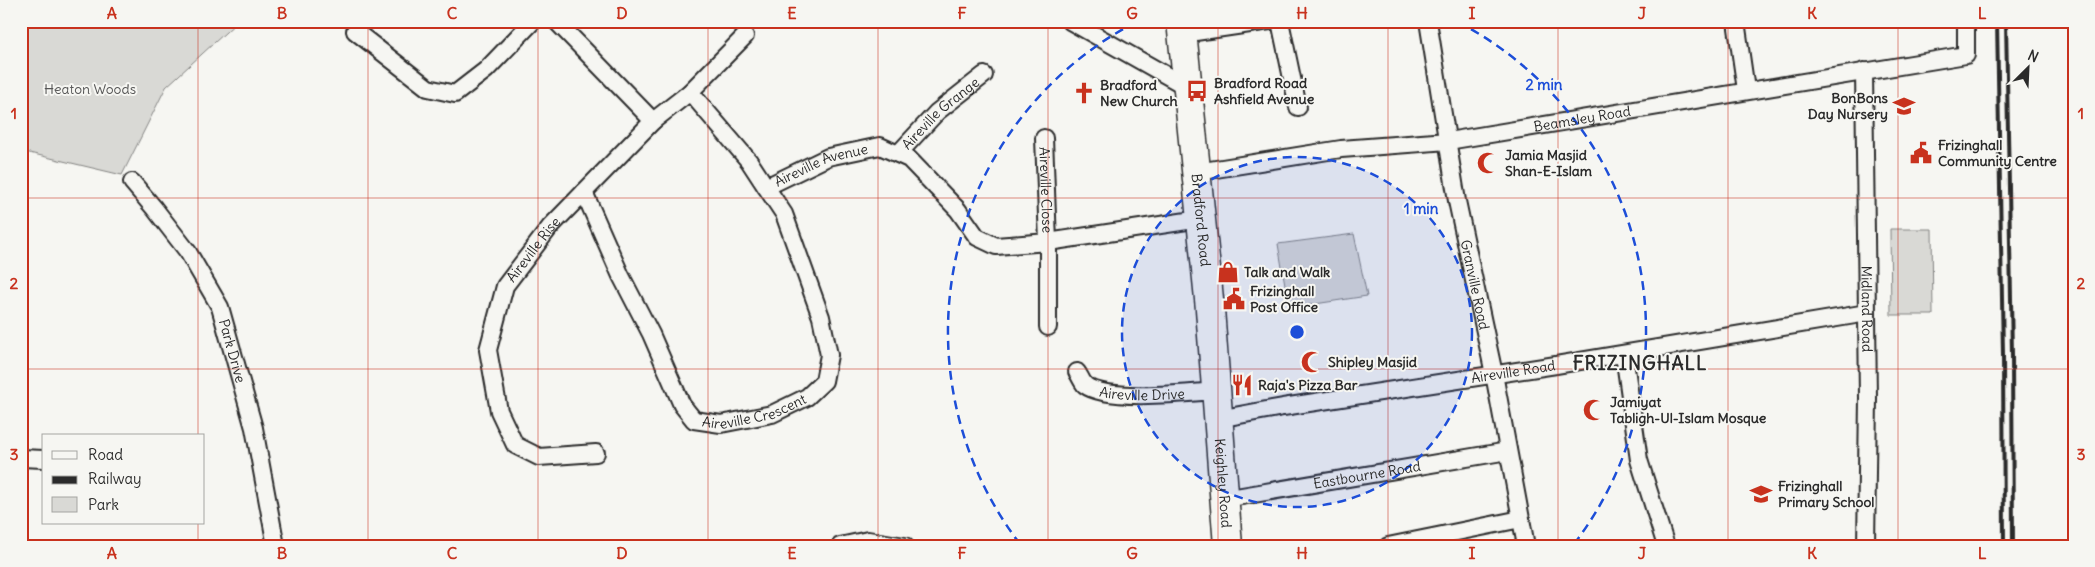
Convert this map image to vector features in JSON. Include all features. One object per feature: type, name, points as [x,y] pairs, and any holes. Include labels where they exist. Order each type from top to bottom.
[{"type":"highway","name":"Bradford Road","points":[[1181,28],[1197,172],[1218,420]]},
{"type":"highway","name":"Keighley Road","points":[[1218,420],[1228,546]]},
{"type":"street","points":[[355,31],[428,88],[454,94],[486,70],[533,21]]},
{"type":"street","points":[[556,21],[653,121],[690,92],[745,36]]},
{"type":"street","points":[[1070,21],[1188,87]]},
{"type":"street","points":[[1181,28],[1270,21]]},
{"type":"street","points":[[1280,21],[1298,107]]},
{"type":"street","name":"Granville Road","points":[[1428,21],[1457,201],[1494,374],[1526,546]]},
{"type":"street","points":[[1736,21],[1746,90]]},
{"type":"street","name":"Beamsley Road","points":[[1197,172],[1342,149],[1448,141],[1746,90],[1966,55],[1966,21]]},
{"type":"street","name":"Midland Road","points":[[1864,71],[1867,313],[1866,546]]},
{"type":"street","name":"Aireville Grange","points":[[898,154],[937,112],[984,75]]},
{"type":"street","name":"Aireville Avenue","points":[[690,92],[749,161],[766,187],[828,157],[880,146],[909,159],[958,210],[977,237],[996,246],[1048,242],[1200,219]]},
{"type":"street","name":"Aireville Rise","points":[[596,453],[539,457],[515,445],[499,412],[488,350],[505,286],[550,227],[653,121]]},
{"type":"street","name":"Aireville Close","points":[[1044,138],[1048,242],[1048,327]]},
{"type":"street","name":"Park Drive","points":[[132,182],[188,252],[220,307],[254,428],[276,546]]},
{"type":"street","name":"Aireville Crescent","points":[[584,192],[621,276],[651,334],[682,405],[694,420],[720,424],[772,414],[807,397],[824,381],[829,355],[821,317],[784,214],[766,187]]},
{"type":"street","name":"Aireville Road","points":[[1218,420],[1283,407],[1624,354],[1867,313]]},
{"type":"street","points":[[1624,354],[1639,460],[1666,546]]},
{"type":"street","name":"Aireville Drive","points":[[1077,372],[1084,384],[1099,392],[1160,395],[1216,391]]},
{"type":"street","name":"Eastbourne Road","points":[[1224,499],[1508,451]]},
{"type":"street","points":[[21,458],[42,459]]},
{"type":"street","points":[[1388,546],[1521,519]]},
{"type":"street","points":[[840,546],[868,540],[905,546]]},
{"type":"green space","name":"Heaton Woods","points":[[21,21],[238,21],[166,87],[122,175],[21,151]]},
{"type":"green space","points":[[1890,229],[1932,229],[1933,315],[1891,315]]},
{"type":"green space","points":[[1354,234],[1367,296],[1289,308],[1278,244]]},
{"type":"railway","points":[[1997,21],[2003,354],[2004,546]]},
{"type":"railway","points":[[2006,21],[2012,354],[2013,546]]},
{"type":"place","name":"Bradford Road Ashfield Avenue","points":[[1197,91]]},
{"type":"place","name":"Bradford New Church","points":[[1084,93]]},
{"type":"place","name":"BonBons Day Nursery","points":[[1904,106]]},
{"type":"place","name":"Frizinghall Community Centre","points":[[1921,153]]},
{"type":"place","name":"Jamia Masjid Shan-E-Islam","points":[[1488,163]]},
{"type":"place","name":"Talk and Walk","points":[[1228,272]]},
{"type":"place","name":"Frizinghall Post Office","points":[[1234,299]]},
{"type":"place","name":"Shipley Masjid","points":[[1312,362]]},
{"type":"place","name":"Raja's Pizza Bar","points":[[1242,385]]},
{"type":"place","name":"Jamiyat Tabligh-Ul-Islam Mosque","points":[[1594,410]]},
{"type":"place","name":"Frizinghall Primary School","points":[[1761,494]]},
{"type":"district","name":"FRIZINGHALL","points":[[1640,363]]}]
